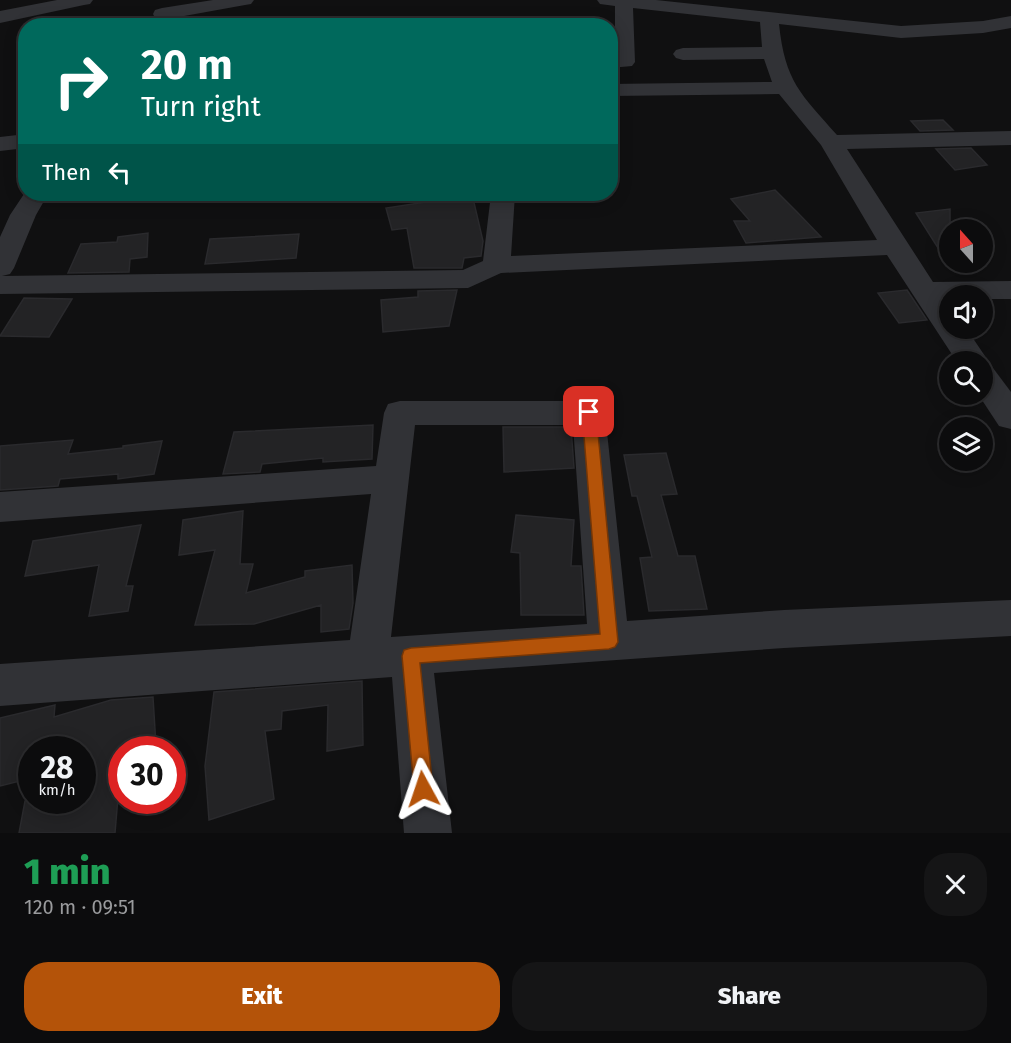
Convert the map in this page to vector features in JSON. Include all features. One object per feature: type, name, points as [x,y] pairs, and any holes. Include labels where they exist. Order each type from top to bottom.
[{"type":"street","points":[[0,17],[84,0]]},
{"type":"street","points":[[160,18],[175,0]]},
{"type":"street","points":[[167,18],[245,0]]},
{"type":"street","points":[[618,62],[626,62],[615,1],[901,32],[982,27],[1011,22]]},
{"type":"street","points":[[769,16],[772,53],[785,88],[831,142],[895,247],[939,312]]},
{"type":"street","points":[[683,54],[772,53]]},
{"type":"street","points":[[618,90],[785,88]]},
{"type":"street","points":[[831,142],[1011,138]]},
{"type":"street","points":[[0,144],[18,142]]},
{"type":"street","points":[[0,268],[23,214],[31,201]]},
{"type":"street","points":[[496,265],[502,201]]},
{"type":"street","points":[[0,285],[468,279],[496,265],[895,247]]},
{"type":"street","points":[[924,291],[1011,290]]},
{"type":"street","points":[[993,392],[1011,417]]},
{"type":"street","points":[[368,659],[400,413],[589,412],[609,642]]},
{"type":"street","points":[[0,507],[391,479]]},
{"type":"street","points":[[0,685],[784,629],[1011,618]]},
{"type":"street","points":[[411,656],[428,833]]},
{"type":"building","points":[[943,120],[953,130],[920,131],[911,121]]},
{"type":"building","points":[[971,148],[987,165],[955,170],[936,149]]},
{"type":"building","points":[[775,190],[821,237],[746,243],[734,221],[750,221],[731,199]]},
{"type":"building","points":[[432,201],[474,201],[483,241],[481,256],[464,258],[462,268],[414,268],[407,228],[392,230],[386,208]]},
{"type":"building","points":[[950,209],[950,219],[939,219],[939,250],[916,213]]},
{"type":"building","points":[[148,233],[147,257],[130,259],[129,272],[68,273],[81,244],[117,242],[118,237]]},
{"type":"building","points":[[299,234],[296,258],[205,264],[210,239]]},
{"type":"building","points":[[457,290],[449,326],[383,332],[381,300],[418,297],[418,291]]},
{"type":"building","points":[[907,290],[927,320],[899,323],[878,293]]},
{"type":"building","points":[[24,298],[72,299],[49,337],[0,336]]},
{"type":"building","points":[[373,425],[372,459],[323,462],[323,458],[262,464],[260,472],[223,474],[234,432]]},
{"type":"building","points":[[503,427],[571,427],[574,468],[504,472]]},
{"type":"building","points":[[73,440],[68,454],[162,441],[154,474],[118,479],[118,474],[60,479],[58,486],[0,490],[0,446]]},
{"type":"building","points":[[666,453],[677,494],[661,495],[678,556],[695,556],[707,609],[649,611],[640,558],[652,557],[637,496],[632,496],[624,455]]},
{"type":"building","points":[[243,511],[240,564],[253,564],[246,593],[305,577],[305,571],[352,565],[353,603],[349,629],[321,632],[321,605],[254,624],[195,625],[215,550],[179,555],[183,520]]},
{"type":"building","points":[[516,515],[574,520],[571,566],[581,566],[584,615],[521,615],[520,553],[511,552]]},
{"type":"building","points":[[141,525],[126,586],[133,586],[128,611],[89,616],[99,565],[25,576],[33,541]]},
{"type":"building","points":[[362,681],[363,745],[327,751],[328,705],[282,711],[281,729],[265,731],[274,799],[209,820],[205,766],[214,692]]},
{"type":"building","points":[[153,697],[155,736],[108,736],[108,814],[117,814],[115,833],[19,833],[23,814],[96,814],[96,736],[18,736],[18,782],[0,786],[0,718],[55,705],[54,717],[111,700]]},
{"type":"route","points":[[423,789],[411,656],[609,642],[589,412]]}]
